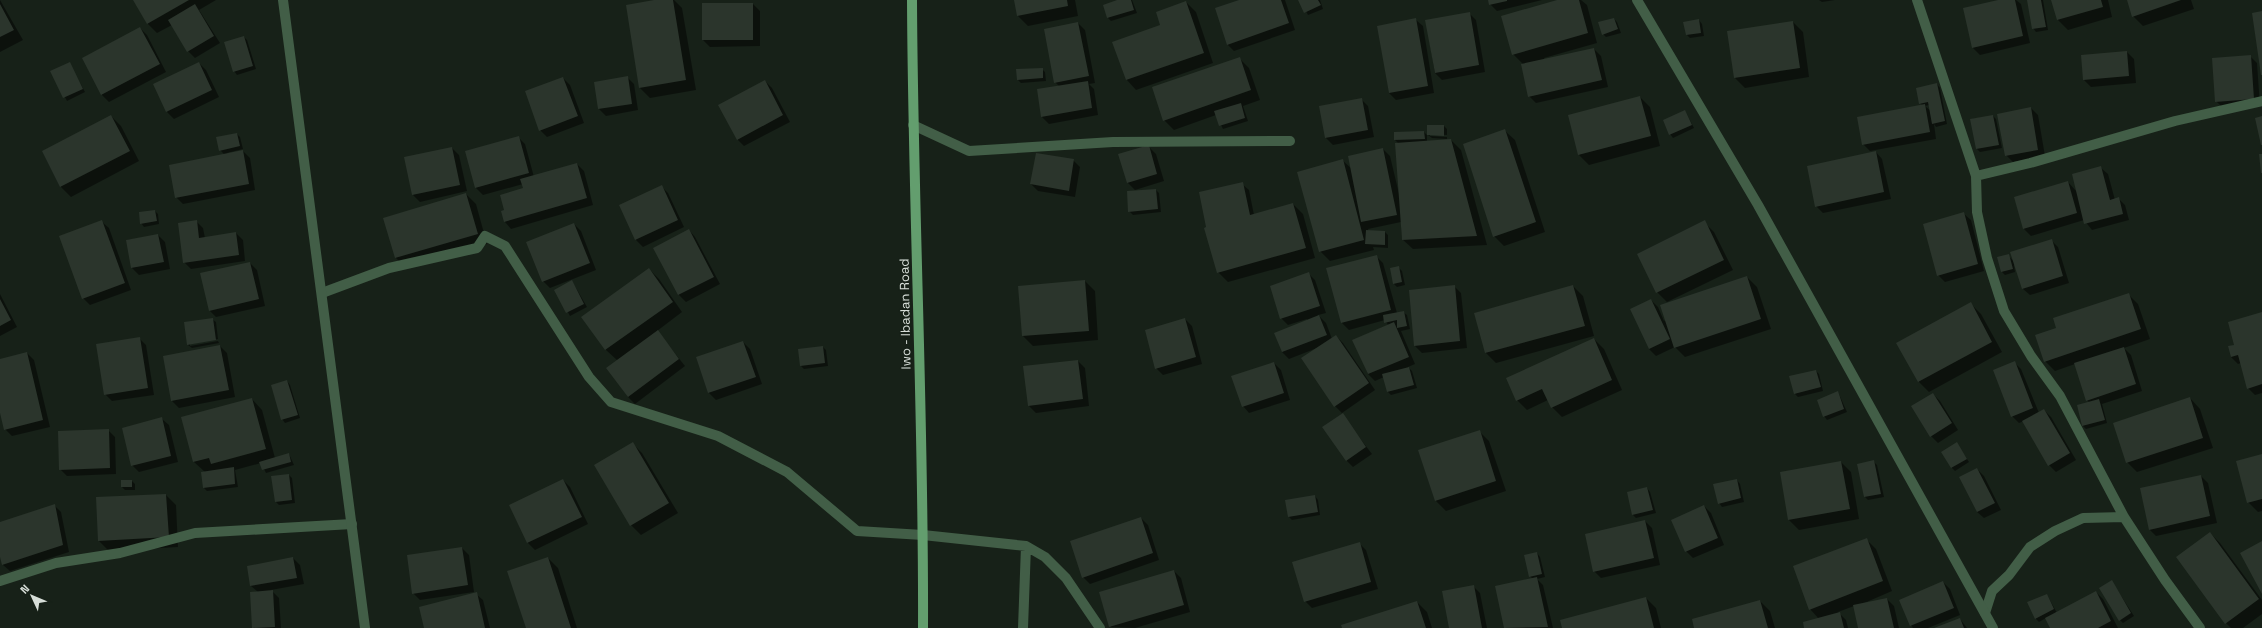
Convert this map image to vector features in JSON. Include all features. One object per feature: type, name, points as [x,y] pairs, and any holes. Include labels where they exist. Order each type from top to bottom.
[{"type":"main road","name":"Iwo - Ibadan Road","points":[[912,0],[913,125],[923,535],[923,628]]},
{"type":"street","points":[[283,0],[365,628]]},
{"type":"street","points":[[1637,0],[1758,206],[1993,628]]},
{"type":"street","points":[[1917,0],[1976,176],[1977,212],[1987,258],[2004,311],[2031,356],[2060,396],[2124,517],[2165,580],[2200,628]]},
{"type":"street","points":[[1976,176],[2030,163],[2175,121],[2262,101]]},
{"type":"street","points":[[913,125],[968,151],[1113,142],[1290,141]]},
{"type":"street","points":[[322,293],[389,268],[477,248],[485,236],[505,246],[589,377],[611,402],[718,436],[787,472],[857,531],[923,535],[1026,546],[1046,557],[1066,578],[1100,628]]},
{"type":"street","points":[[1985,613],[1992,591],[2009,575],[2030,547],[2055,531],[2083,518],[2124,517]]},
{"type":"street","points":[[0,582],[56,563],[120,553],[195,533],[352,524]]},
{"type":"street","points":[[1023,628],[1026,546]]},
{"type":"building","points":[[133,0],[189,0],[147,24]]},
{"type":"building","points":[[654,0],[673,0],[686,80],[639,88],[626,5]]},
{"type":"building","points":[[1014,0],[1067,0],[1068,6],[1017,16]]},
{"type":"building","points":[[1117,0],[1131,0],[1134,10],[1107,18],[1103,5]]},
{"type":"building","points":[[1239,0],[1281,0],[1289,23],[1227,45],[1215,8]]},
{"type":"building","points":[[1298,0],[1318,0],[1321,5],[1304,13]]},
{"type":"building","points":[[1488,0],[1507,0],[1507,1],[1489,5]]},
{"type":"building","points":[[1557,0],[1579,0],[1588,33],[1512,55],[1501,16]]},
{"type":"building","points":[[1998,0],[2015,0],[2023,36],[1972,48],[1963,8]]},
{"type":"building","points":[[2027,0],[2041,0],[2046,27],[2032,29]]},
{"type":"building","points":[[2051,0],[2101,0],[2103,7],[2057,20]]},
{"type":"building","points":[[2127,0],[2181,0],[2132,17]]},
{"type":"building","points":[[1186,1],[1204,53],[1126,80],[1112,42],[1160,25],[1156,12]]},
{"type":"building","points":[[702,3],[753,3],[753,40],[702,40]]},
{"type":"building","points":[[0,4],[14,30],[0,37]]},
{"type":"building","points":[[195,4],[214,36],[187,52],[168,20]]},
{"type":"building","points":[[2262,11],[2262,75],[2261,75],[2252,13]]},
{"type":"building","points":[[1470,12],[1479,65],[1435,73],[1425,20]]},
{"type":"building","points":[[1416,18],[1428,86],[1389,93],[1377,26]]},
{"type":"building","points":[[1614,18],[1618,29],[1602,35],[1598,22]]},
{"type":"building","points":[[1699,19],[1701,33],[1686,35],[1683,22]]},
{"type":"building","points":[[1793,21],[1800,68],[1734,78],[1727,31]]},
{"type":"building","points":[[1078,22],[1089,76],[1054,83],[1044,29]]},
{"type":"building","points":[[140,27],[160,64],[101,95],[82,58]]},
{"type":"building","points":[[244,36],[253,66],[233,72],[224,42]]},
{"type":"building","points":[[1594,48],[1602,80],[1528,97],[1521,64]]},
{"type":"building","points":[[2127,51],[2129,76],[2083,80],[2081,55]]},
{"type":"building","points":[[2251,55],[2254,99],[2215,102],[2212,58]]},
{"type":"building","points":[[1240,57],[1251,90],[1163,121],[1152,87]]},
{"type":"building","points":[[70,62],[83,89],[63,98],[50,71]]},
{"type":"building","points":[[199,62],[212,90],[166,112],[153,84]]},
{"type":"building","points":[[1043,68],[1043,78],[1017,80],[1016,69]]},
{"type":"building","points":[[628,76],[632,104],[598,109],[594,82]]},
{"type":"building","points":[[563,77],[578,116],[539,131],[525,91]]},
{"type":"building","points":[[765,80],[783,115],[737,140],[718,105]]},
{"type":"building","points":[[1088,81],[1092,108],[1041,117],[1037,89]]},
{"type":"building","points":[[1937,83],[1945,121],[1932,124],[1928,102],[1919,104],[1916,88]]},
{"type":"building","points":[[1640,96],[1651,136],[1578,155],[1568,115]]},
{"type":"building","points":[[1362,98],[1368,130],[1325,138],[1319,106]]},
{"type":"building","points":[[1241,103],[1245,118],[1219,126],[1214,111]]},
{"type":"building","points":[[1925,104],[1930,132],[1862,145],[1857,117]]},
{"type":"building","points":[[2031,107],[2038,150],[2005,156],[1997,114]]},
{"type":"building","points":[[1685,110],[1692,125],[1669,135],[1663,120]]},
{"type":"building","points":[[111,115],[130,151],[60,187],[42,151]]},
{"type":"building","points":[[1993,115],[1999,145],[1976,149],[1970,119]]},
{"type":"building","points":[[2262,116],[2262,145],[2261,145],[2255,118]]},
{"type":"building","points":[[1427,125],[1444,125],[1444,136],[1427,135]]},
{"type":"building","points":[[1505,129],[1536,222],[1493,237],[1463,144]]},
{"type":"building","points":[[1424,131],[1425,139],[1394,140],[1394,132]]},
{"type":"building","points":[[237,133],[240,146],[219,151],[216,137]]},
{"type":"building","points":[[519,136],[529,173],[475,188],[465,151]]},
{"type":"building","points":[[1451,139],[1477,236],[1402,240],[1395,143]]},
{"type":"building","points":[[1149,145],[1157,174],[1127,183],[1118,154]]},
{"type":"building","points":[[452,147],[460,185],[412,195],[404,157]]},
{"type":"building","points":[[1383,148],[1397,215],[1361,222],[1348,156]]},
{"type":"building","points":[[243,150],[249,184],[175,198],[169,165]]},
{"type":"building","points":[[1876,151],[1884,192],[1815,207],[1807,166]]},
{"type":"building","points":[[1036,153],[1074,159],[1069,191],[1030,184]]},
{"type":"building","points":[[2259,154],[2262,154],[2262,173],[2261,173]]},
{"type":"building","points":[[1343,159],[1364,240],[1319,252],[1297,172]]},
{"type":"building","points":[[577,163],[587,198],[504,222],[501,211],[504,210],[500,195],[523,188],[520,179]]},
{"type":"building","points":[[2101,166],[2110,200],[2119,197],[2123,214],[2084,224],[2072,174]]},
{"type":"building","points":[[2068,181],[2077,213],[2023,229],[2014,197]]},
{"type":"building","points":[[1243,182],[1250,215],[1293,203],[1306,248],[1217,273],[1204,228],[1206,227],[1199,192]]},
{"type":"building","points":[[662,185],[678,220],[635,240],[619,205]]},
{"type":"building","points":[[1156,189],[1158,209],[1128,212],[1127,191]]},
{"type":"building","points":[[466,193],[478,234],[395,258],[383,218]]},
{"type":"building","points":[[155,210],[157,221],[140,224],[139,212]]},
{"type":"building","points":[[1964,212],[1978,264],[1937,276],[1923,224]]},
{"type":"building","points":[[102,220],[125,283],[82,299],[59,236]]},
{"type":"building","points":[[197,220],[199,238],[236,232],[239,255],[183,263],[178,223]]},
{"type":"building","points":[[1705,220],[1724,260],[1656,293],[1637,254]]},
{"type":"building","points":[[574,223],[590,263],[542,282],[526,242]]},
{"type":"building","points":[[689,229],[714,277],[678,295],[653,248]]},
{"type":"building","points":[[1366,230],[1385,231],[1385,245],[1365,244]]},
{"type":"building","points":[[158,234],[164,262],[131,268],[126,240]]},
{"type":"building","points":[[2052,239],[2063,276],[2022,289],[2010,252]]},
{"type":"building","points":[[2009,254],[2013,269],[2001,272],[1997,257]]},
{"type":"building","points":[[1377,255],[1391,310],[1341,323],[1326,268]]},
{"type":"building","points":[[250,262],[259,299],[209,311],[200,273]]},
{"type":"building","points":[[1399,266],[1402,282],[1393,284],[1390,268]]},
{"type":"building","points":[[649,268],[673,302],[605,350],[581,317]]},
{"type":"building","points":[[1309,272],[1320,306],[1280,319],[1270,286]]},
{"type":"building","points":[[1747,276],[1761,319],[1674,348],[1660,305]]},
{"type":"building","points":[[572,280],[584,304],[566,313],[554,290]]},
{"type":"building","points":[[1085,280],[1089,331],[1022,336],[1018,286]]},
{"type":"building","points":[[1455,285],[1460,341],[1414,346],[1409,290]]},
{"type":"building","points":[[1573,285],[1585,326],[1485,353],[1474,313]]},
{"type":"building","points":[[2129,293],[2141,329],[2044,362],[2035,335],[2056,328],[2053,318]]},
{"type":"building","points":[[0,299],[11,320],[0,326]]},
{"type":"building","points":[[1651,299],[1670,339],[1649,349],[1630,309]]},
{"type":"building","points":[[1971,302],[1992,342],[1918,382],[1896,343]]},
{"type":"building","points":[[1404,311],[1407,326],[1397,328],[1397,320],[1384,323],[1383,315]]},
{"type":"building","points":[[2262,312],[2262,384],[2247,389],[2238,355],[2231,357],[2228,346],[2234,345],[2228,322]]},
{"type":"building","points":[[1319,315],[1327,335],[1282,352],[1274,333]]},
{"type":"building","points":[[213,318],[216,340],[187,345],[184,322]]},
{"type":"building","points":[[1185,318],[1196,357],[1155,369],[1145,330]]},
{"type":"building","points":[[1394,322],[1409,357],[1368,374],[1352,340]]},
{"type":"building","points":[[658,330],[679,359],[628,397],[606,368]]},
{"type":"building","points":[[1336,335],[1369,383],[1334,407],[1301,358]]},
{"type":"building","points":[[140,337],[148,388],[104,395],[96,344]]},
{"type":"building","points":[[1594,338],[1612,380],[1551,408],[1542,389],[1516,401],[1506,378]]},
{"type":"building","points":[[743,341],[756,377],[708,393],[696,357]]},
{"type":"building","points":[[220,345],[229,390],[171,401],[163,356]]},
{"type":"building","points":[[823,346],[825,363],[800,366],[798,349]]},
{"type":"building","points":[[2124,347],[2136,384],[2086,401],[2074,363]]},
{"type":"building","points":[[27,352],[43,420],[4,430],[0,413],[0,359]]},
{"type":"building","points":[[1078,360],[1083,399],[1028,406],[1023,366]]},
{"type":"building","points":[[2015,361],[2033,408],[2011,417],[1993,370]]},
{"type":"building","points":[[1274,362],[1284,393],[1242,407],[1231,376]]},
{"type":"building","points":[[1409,367],[1414,385],[1387,392],[1382,374]]},
{"type":"building","points":[[1816,370],[1821,387],[1794,394],[1789,376]]},
{"type":"building","points":[[287,380],[298,415],[281,420],[271,385]]},
{"type":"building","points":[[1838,391],[1844,409],[1823,417],[1817,400]]},
{"type":"building","points":[[1933,393],[1952,423],[1930,437],[1911,406]]},
{"type":"building","points":[[2190,397],[2203,438],[2126,463],[2113,423]]},
{"type":"building","points":[[252,398],[266,449],[211,464],[209,458],[193,462],[181,417]]},
{"type":"building","points":[[2099,399],[2105,420],[2082,426],[2077,405]]},
{"type":"building","points":[[2044,409],[2070,453],[2048,466],[2022,421]]},
{"type":"building","points":[[1343,413],[1366,447],[1346,461],[1322,427]]},
{"type":"building","points":[[162,417],[171,456],[131,466],[122,428]]},
{"type":"building","points":[[109,429],[110,468],[59,470],[58,431]]},
{"type":"building","points":[[1480,430],[1496,481],[1435,501],[1418,450]]},
{"type":"building","points":[[633,442],[669,503],[630,526],[594,465]]},
{"type":"building","points":[[1957,442],[1967,459],[1951,468],[1941,452]]},
{"type":"building","points":[[289,453],[291,462],[262,470],[259,462]]},
{"type":"building","points":[[2262,454],[2262,499],[2247,503],[2236,461]]},
{"type":"building","points":[[1874,460],[1881,494],[1864,497],[1857,464]]},
{"type":"building","points":[[1841,461],[1850,509],[1788,520],[1780,472]]},
{"type":"building","points":[[234,467],[235,484],[203,488],[201,472]]},
{"type":"building","points":[[1977,468],[1995,503],[1977,512],[1959,477]]},
{"type":"building","points":[[289,474],[292,500],[275,502],[271,476]]},
{"type":"building","points":[[2201,475],[2210,516],[2149,530],[2140,488]]},
{"type":"building","points":[[563,479],[582,517],[527,543],[509,505]]},
{"type":"building","points":[[1737,479],[1741,498],[1718,504],[1713,484]]},
{"type":"building","points":[[121,480],[132,480],[132,487],[121,487]]},
{"type":"building","points":[[1647,487],[1653,510],[1632,515],[1627,492]]},
{"type":"building","points":[[166,494],[169,537],[98,541],[96,497]]},
{"type":"building","points":[[1315,495],[1318,512],[1288,517],[1285,500]]},
{"type":"building","points":[[55,504],[63,545],[2,565],[0,557],[0,522]]},
{"type":"building","points":[[1704,505],[1718,538],[1685,552],[1671,520]]},
{"type":"building","points":[[1141,517],[1153,553],[1082,578],[1070,541]]},
{"type":"building","points":[[1645,520],[1654,558],[1593,572],[1585,534]]},
{"type":"building","points":[[2210,532],[2259,599],[2225,624],[2176,557]]},
{"type":"building","points":[[1867,538],[1883,581],[1809,610],[1793,566]]},
{"type":"building","points":[[2262,541],[2262,594],[2240,553]]},
{"type":"building","points":[[1360,542],[1371,582],[1304,602],[1292,562]]},
{"type":"building","points":[[462,547],[468,585],[412,594],[407,555]]},
{"type":"building","points":[[1537,552],[1542,574],[1529,577],[1524,555]]},
{"type":"building","points":[[293,557],[297,578],[250,586],[247,566]]},
{"type":"building","points":[[548,557],[571,628],[526,628],[507,571]]},
{"type":"building","points":[[1174,570],[1184,605],[1109,627],[1099,592]]},
{"type":"building","points":[[1537,577],[1548,627],[1504,628],[1495,586]]},
{"type":"building","points":[[2112,580],[2131,613],[2119,621],[2099,588]]},
{"type":"building","points":[[1943,581],[1954,608],[1910,626],[1899,600]]},
{"type":"building","points":[[1474,585],[1482,628],[1449,628],[1442,591]]},
{"type":"building","points":[[273,590],[275,627],[252,628],[250,592]]},
{"type":"building","points":[[2096,591],[2111,621],[2098,628],[2050,628],[2045,618]]},
{"type":"building","points":[[477,592],[485,628],[424,628],[419,607]]},
{"type":"building","points":[[2047,594],[2054,609],[2035,619],[2027,602]]},
{"type":"building","points":[[1646,597],[1654,628],[1562,628],[1560,620]]},
{"type":"building","points":[[1887,598],[1894,628],[1858,628],[1853,605]]},
{"type":"building","points":[[1760,600],[1768,628],[1694,628],[1692,619]]},
{"type":"building","points":[[1417,601],[1426,628],[1342,628],[1341,625]]},
{"type":"building","points":[[1840,612],[1844,628],[1804,628],[1803,622]]},
{"type":"building","points":[[1960,618],[1964,628],[1934,628]]}]
